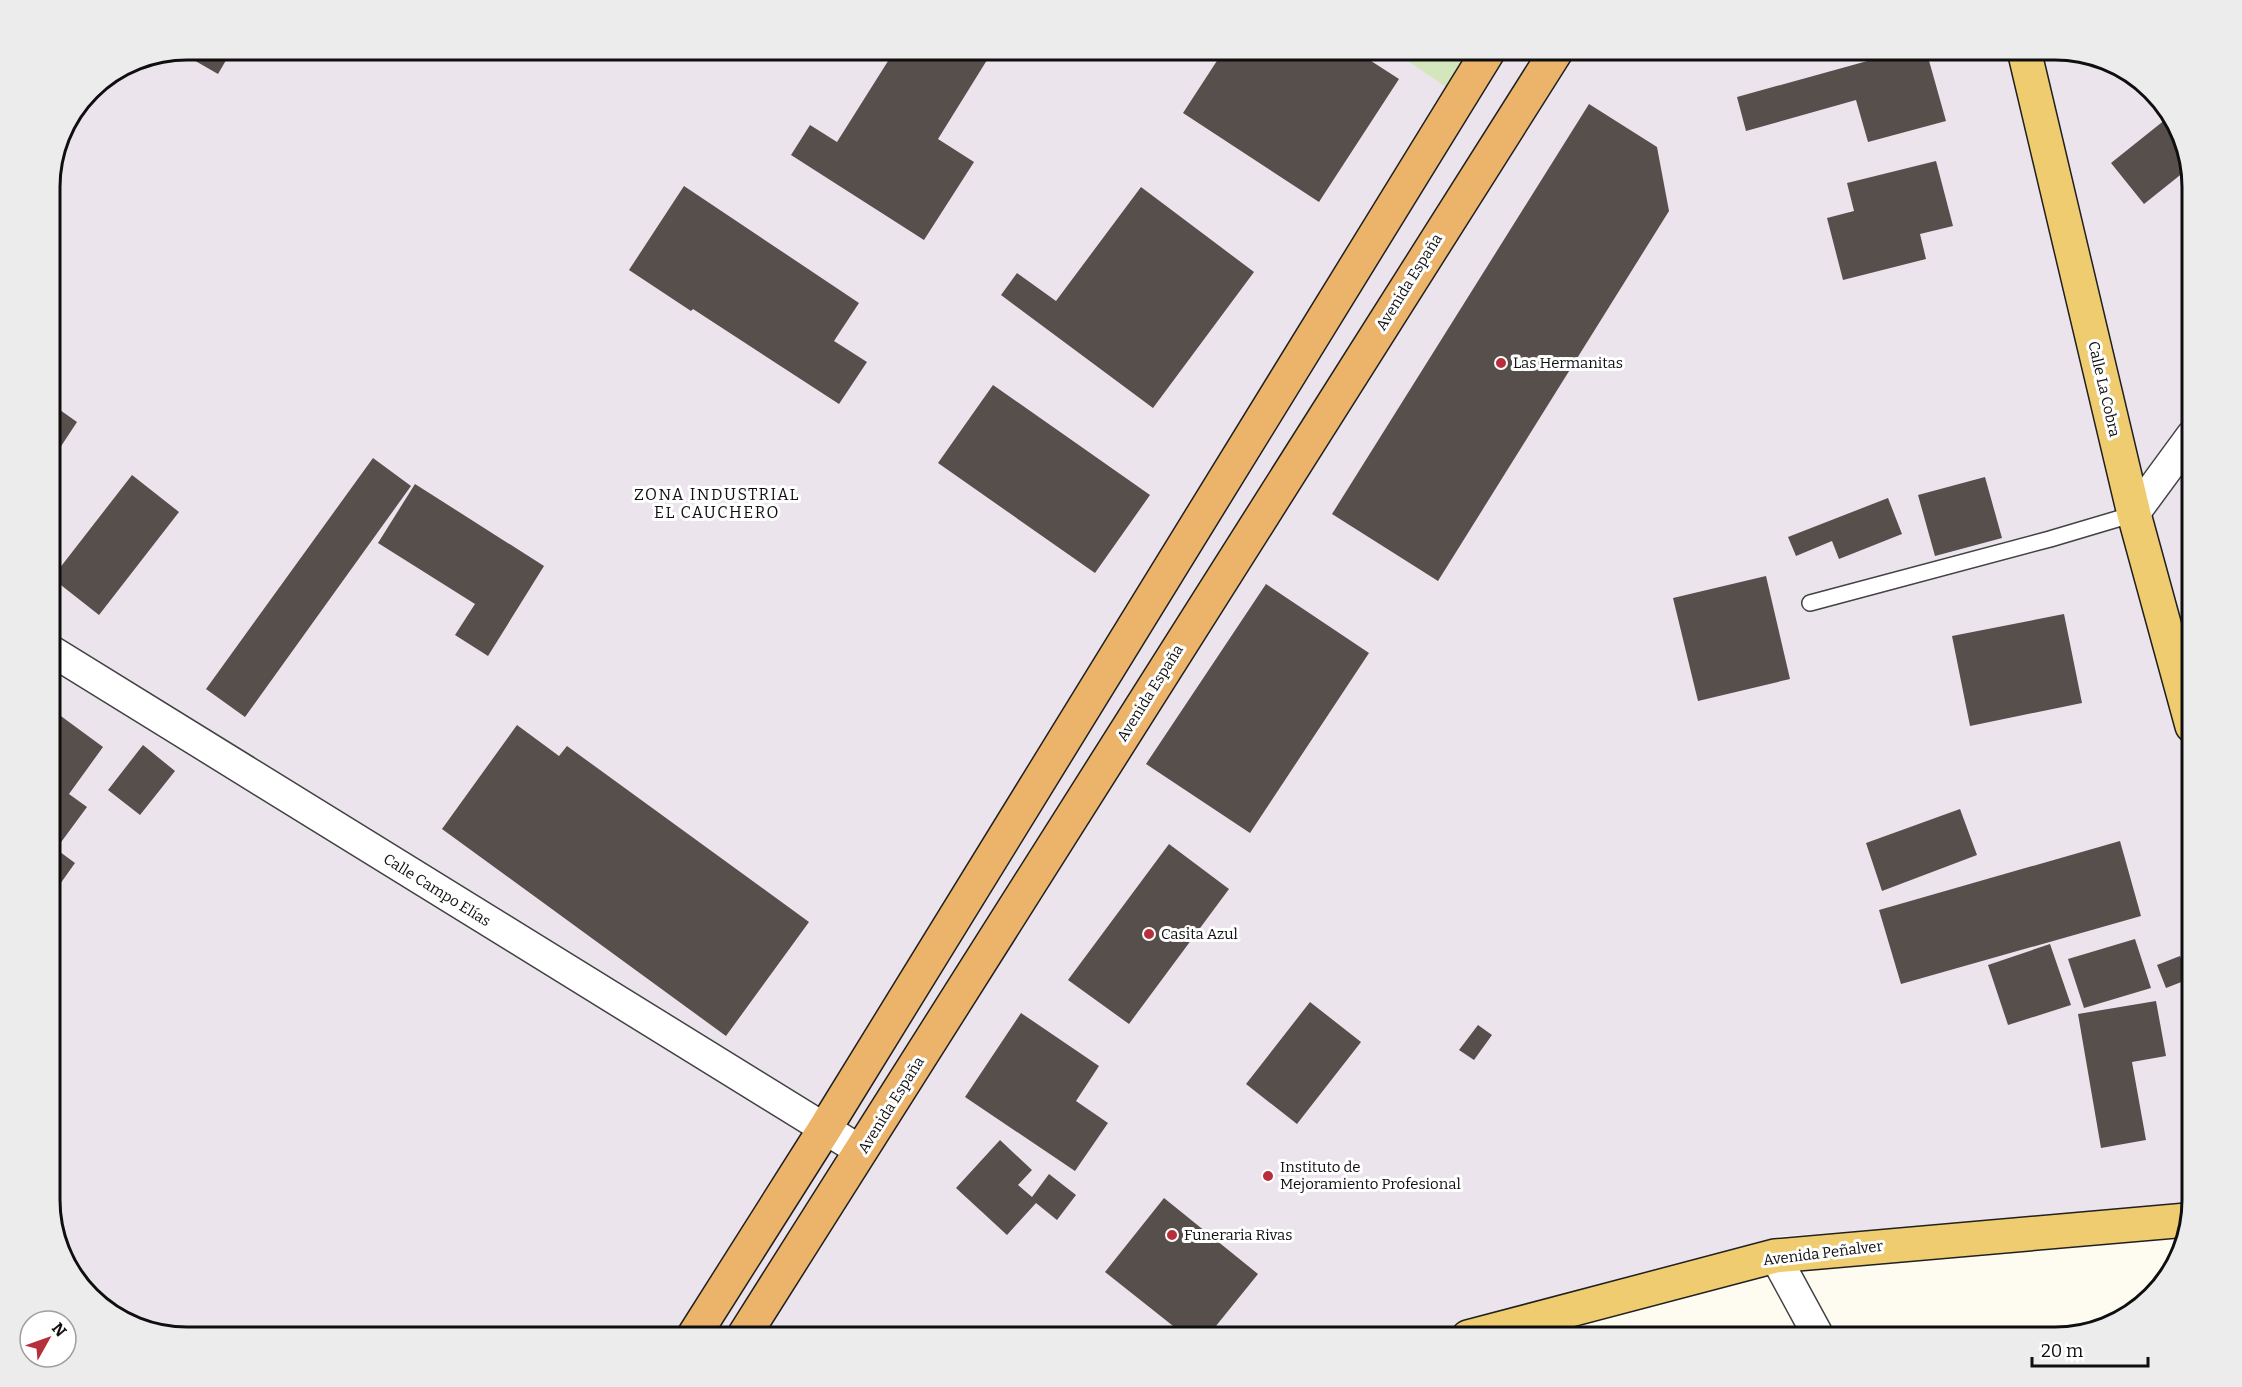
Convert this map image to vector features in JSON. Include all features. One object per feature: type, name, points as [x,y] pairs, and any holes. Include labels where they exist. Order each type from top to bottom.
[{"type":"highway","points":[[700,1327],[824,1130],[1483,60]]},
{"type":"highway","name":"Avenida España","points":[[750,1327],[1551,60]]},
{"type":"main road","name":"Calle La Cobra","points":[[2026,60],[2134,514],[2182,689]]},
{"type":"main road","name":"Avenida Peñalver","points":[[1509,1327],[1775,1256],[2180,1221]]},
{"type":"street","points":[[2134,514],[2182,449]]},
{"type":"street","name":"Calle Campo Elías","points":[[60,656],[861,1151]]},
{"type":"street","points":[[1775,1256],[1813,1327]]},
{"type":"lane","points":[[1810,603],[2134,514]]},
{"type":"shaded area","points":[[178,60],[2055,60],[2088,64],[2119,77],[2145,97],[2165,123],[2178,154],[2182,178],[2182,1207],[1776,1237],[1459,1327],[187,1327],[154,1323],[123,1310],[97,1290],[77,1264],[64,1233],[60,1209],[60,178],[64,154],[81,116],[97,97],[116,81],[146,67]]},
{"type":"green space","points":[[1407,60],[1482,60],[1459,96]]},
{"type":"building","points":[[194,60],[226,60],[218,74]]},
{"type":"building","points":[[889,60],[987,60],[938,139],[974,162],[924,240],[791,155],[810,125],[837,142]]},
{"type":"building","points":[[1217,60],[1370,60],[1399,79],[1319,202],[1183,113]]},
{"type":"building","points":[[1871,60],[1929,60],[1946,121],[1868,142],[1856,100],[1746,131],[1737,97]]},
{"type":"building","name":"Las Hermanitas","points":[[1589,104],[1657,147],[1669,211],[1438,581],[1332,514]]},
{"type":"building","points":[[2164,121],[2178,154],[2182,174],[2144,204],[2111,163]]},
{"type":"building","points":[[1936,161],[1953,226],[1920,234],[1926,259],[1843,280],[1827,218],[1854,211],[1847,183]]},
{"type":"building","points":[[684,186],[859,303],[834,341],[867,362],[839,404],[629,270]]},
{"type":"building","points":[[1141,187],[1254,272],[1153,408],[1001,295],[1017,273],[1056,301]]},
{"type":"building","points":[[993,385],[1150,495],[1095,573],[938,463]]},
{"type":"building","points":[[60,410],[77,422],[60,448]]},
{"type":"building","points":[[373,458],[411,486],[245,717],[206,689]]},
{"type":"building","points":[[132,475],[179,512],[99,615],[60,584],[60,568]]},
{"type":"building","points":[[1985,477],[2002,538],[1935,556],[1918,495]]},
{"type":"building","points":[[415,484],[544,566],[488,656],[455,635],[475,604],[378,543]]},
{"type":"building","points":[[1888,498],[1902,534],[1839,559],[1832,541],[1796,556],[1788,537]]},
{"type":"building","points":[[1766,576],[1790,679],[1698,701],[1673,598]]},
{"type":"building","points":[[1266,584],[1369,653],[1250,833],[1146,764]]},
{"type":"building","points":[[2064,614],[2082,703],[1970,726],[1952,636]]},
{"type":"building","points":[[60,715],[103,747],[69,794],[87,807],[60,844]]},
{"type":"building","points":[[517,725],[559,756],[567,746],[809,922],[726,1036],[442,829]]},
{"type":"building","points":[[143,745],[175,771],[140,815],[108,790]]},
{"type":"building","points":[[1960,809],[1977,855],[1882,891],[1866,843]]},
{"type":"building","points":[[2120,841],[2141,916],[1901,984],[1879,910]]},
{"type":"building","name":"Casita Azul","points":[[1169,844],[1229,889],[1129,1024],[1068,980]]},
{"type":"building","points":[[60,852],[75,863],[60,884]]},
{"type":"building","points":[[2135,939],[2151,988],[2084,1008],[2068,959]]},
{"type":"building","points":[[2050,944],[2071,1005],[2008,1025],[1988,965]]},
{"type":"building","points":[[2180,956],[2182,982],[2166,988],[2157,965]]},
{"type":"building","points":[[2156,1001],[2166,1056],[2132,1062],[2146,1140],[2101,1148],[2078,1014]]},
{"type":"building","points":[[1310,1002],[1361,1042],[1297,1124],[1246,1084]]},
{"type":"building","points":[[1021,1013],[1099,1066],[1076,1101],[1108,1123],[1075,1171],[965,1097]]},
{"type":"building","points":[[1478,1025],[1492,1035],[1474,1060],[1459,1050]]},
{"type":"building","points":[[1000,1140],[1032,1170],[1018,1185],[1032,1197],[1049,1174],[1076,1195],[1057,1220],[1036,1203],[1007,1235],[956,1188]]},
{"type":"building","name":"Funeraria Rivas","points":[[1164,1198],[1258,1274],[1215,1327],[1174,1327],[1105,1272]]},
{"type":"place","name":"Las Hermanitas","points":[[1501,363]]},
{"type":"place","name":"Casita Azul","points":[[1149,934]]},
{"type":"place","name":"Instituto de Mejoramiento Profesional","points":[[1268,1176]]},
{"type":"place","name":"Funeraria Rivas","points":[[1172,1235]]},
{"type":"district","name":"ZONA INDUSTRIAL EL CAUCHERO","points":[[717,503]]}]
